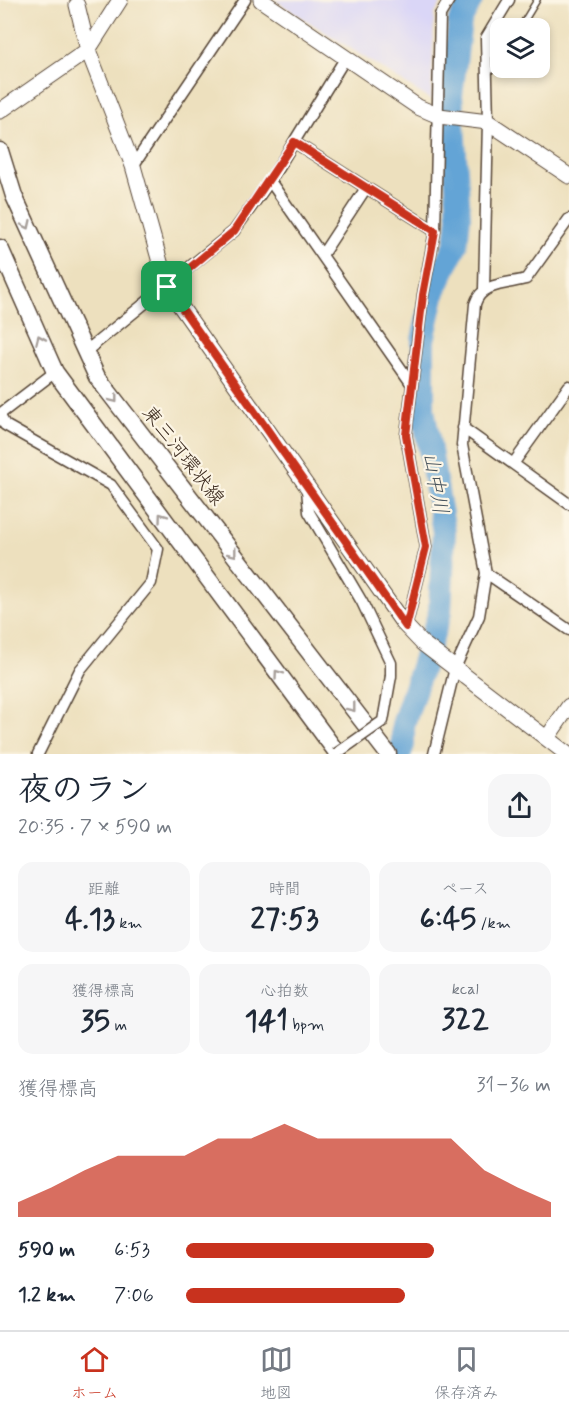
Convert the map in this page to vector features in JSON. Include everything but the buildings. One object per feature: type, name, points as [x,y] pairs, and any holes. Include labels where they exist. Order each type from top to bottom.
[{"type":"main road","name":"東三河環状線","points":[[0,151],[14,196],[97,377],[388,754]]},
{"type":"main road","points":[[0,248],[55,372],[337,754]]},
{"type":"street","points":[[0,111],[88,50],[120,0]]},
{"type":"street","points":[[133,166],[245,0]]},
{"type":"street","points":[[261,0],[418,107],[442,116],[483,121],[569,176]]},
{"type":"street","points":[[406,627],[426,547],[406,435],[423,295],[435,231],[442,116],[440,15],[449,0]]},
{"type":"street","points":[[484,289],[483,121],[486,38],[509,0]]},
{"type":"street","points":[[77,3],[88,50],[133,166],[167,287],[406,627],[422,643],[567,754]]},
{"type":"street","points":[[85,352],[234,231],[270,181],[346,57]]},
{"type":"street","points":[[294,142],[435,231]]},
{"type":"street","points":[[270,181],[411,384]]},
{"type":"street","points":[[322,255],[366,188]]},
{"type":"street","points":[[434,754],[452,666],[479,616],[486,573],[462,445],[475,304],[478,295],[484,289],[526,279],[569,219]]},
{"type":"street","points":[[38,754],[80,670],[151,583],[158,549],[111,485],[5,425],[0,415],[55,372]]},
{"type":"street","points":[[513,465],[569,386]]},
{"type":"street","points":[[463,428],[569,504]]},
{"type":"street","points":[[307,488],[309,512],[362,602],[391,663],[383,721],[337,754]]},
{"type":"street","points":[[486,573],[569,630]]},
{"type":"street","points":[[547,738],[569,706]]},
{"type":"lane","points":[[526,18],[537,0]]},
{"type":"shaded area","points":[[275,0],[443,0],[434,15],[431,100]]},
{"type":"waterway","name":"山中川","points":[[399,754],[403,745],[403,725],[440,612],[444,532],[423,409],[423,340],[434,291],[456,244],[459,217],[451,95],[460,21],[471,0]]},
{"type":"route","points":[[294,142],[435,231],[423,295],[406,435],[426,547],[406,627],[307,488],[167,287],[234,231],[270,181],[294,142]]}]
